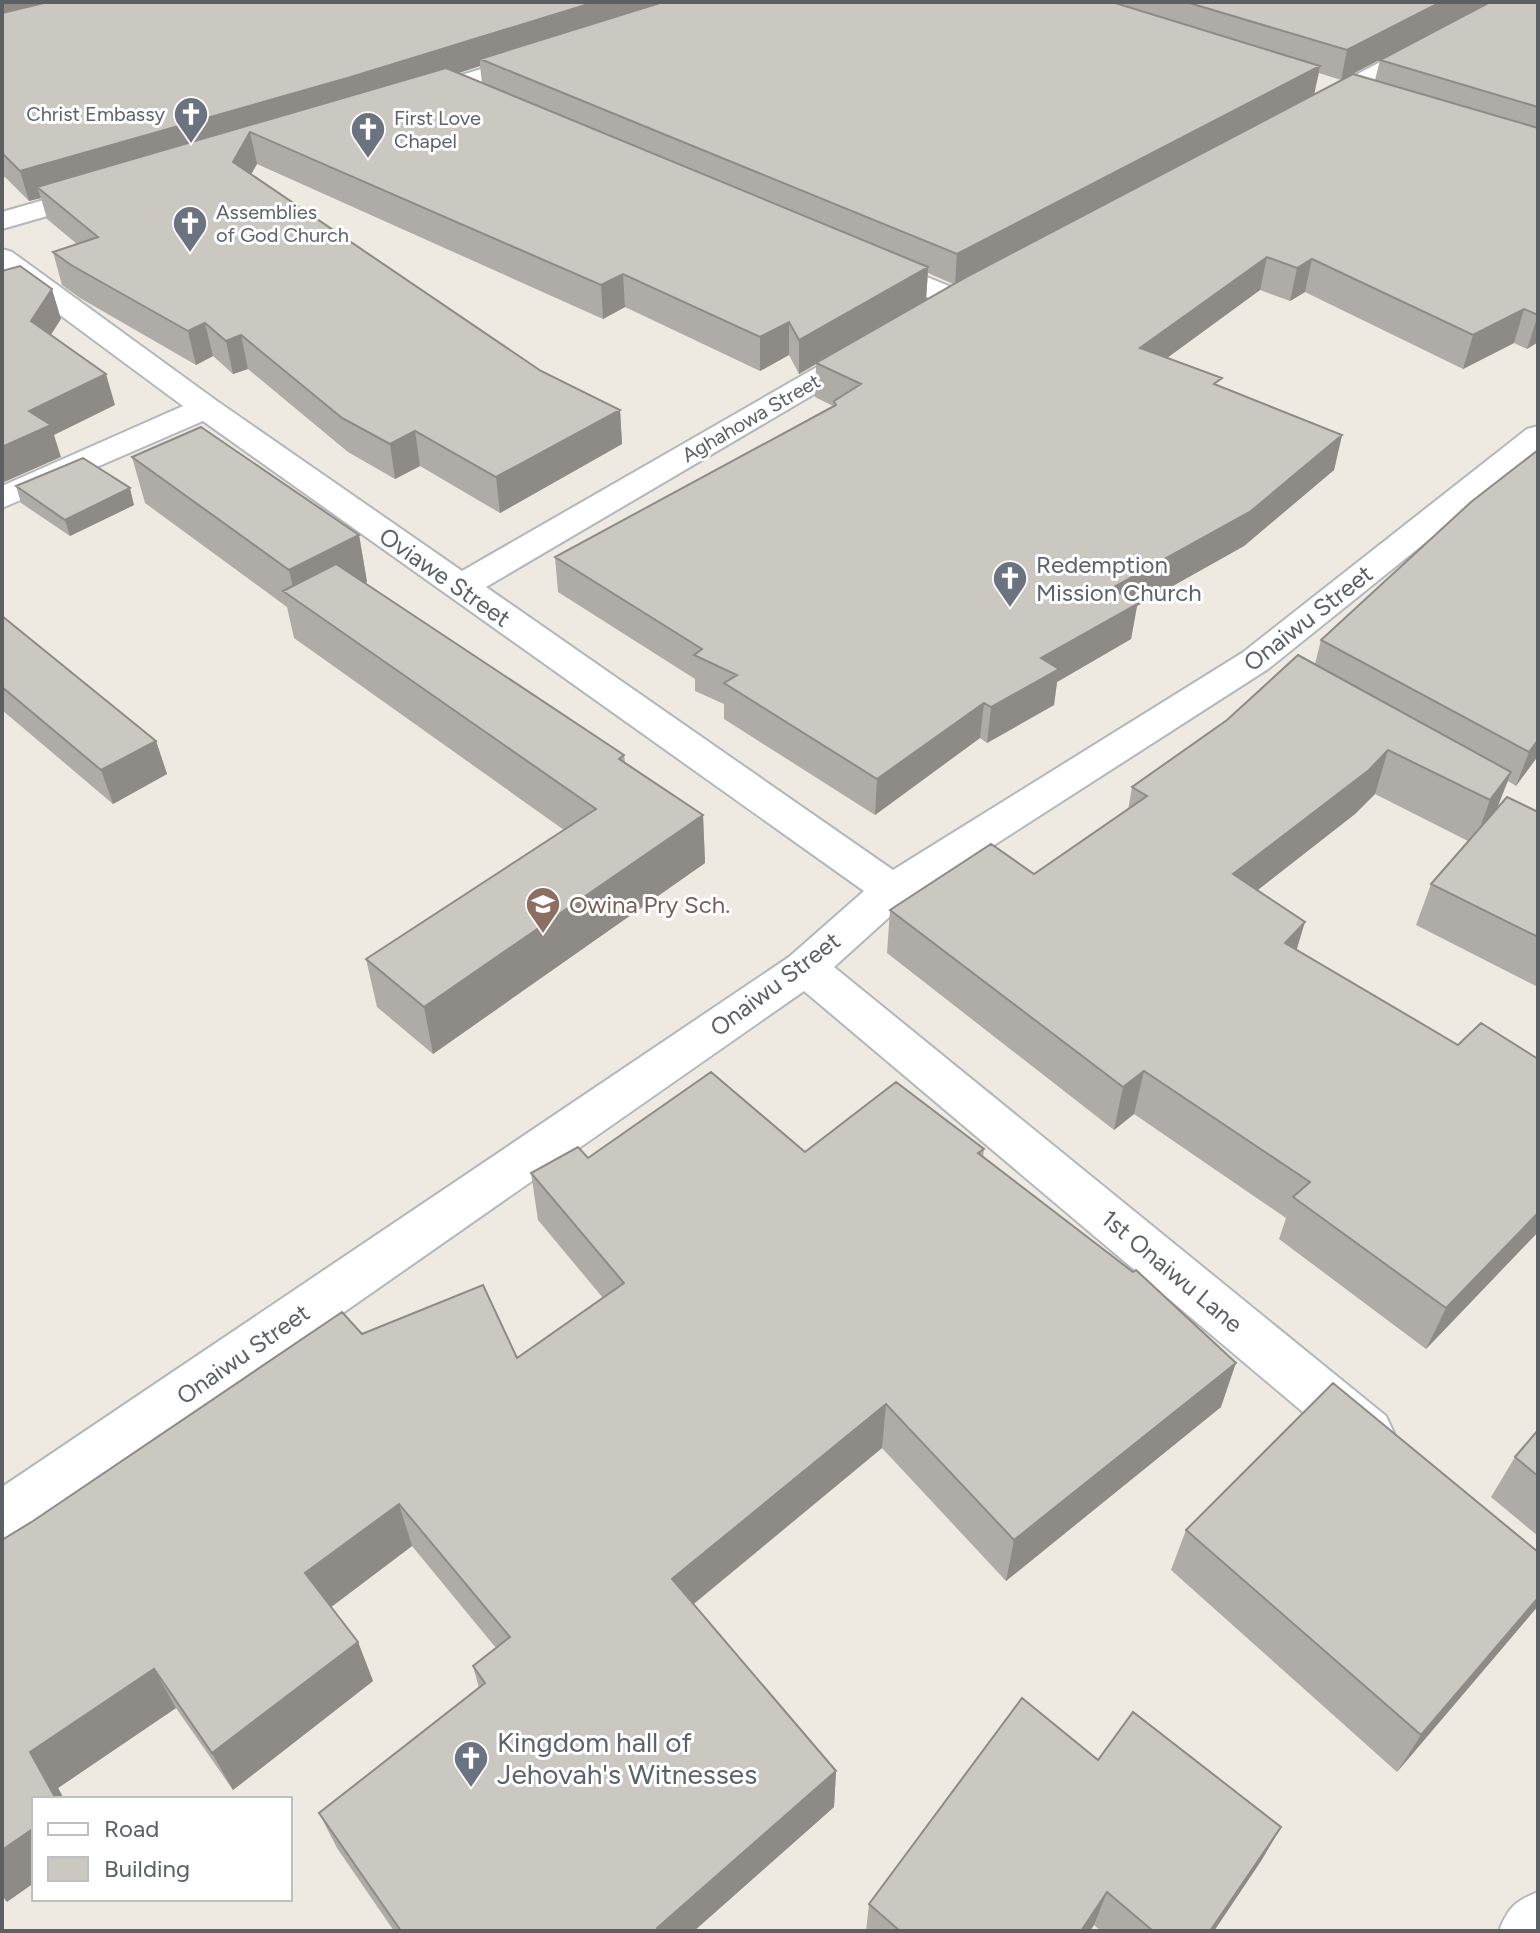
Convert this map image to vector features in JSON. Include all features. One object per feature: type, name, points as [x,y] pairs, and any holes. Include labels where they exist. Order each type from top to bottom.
[{"type":"street","points":[[1286,122],[1513,2]]},
{"type":"street","points":[[393,105],[569,49]]},
{"type":"street","points":[[1310,83],[1371,101]]},
{"type":"street","points":[[449,86],[493,104]]},
{"type":"street","points":[[2,221],[123,185]]},
{"type":"street","points":[[855,256],[956,299]]},
{"type":"street","name":"Oviawe Street","points":[[2,258],[459,588],[892,890]]},
{"type":"street","points":[[928,315],[983,284]]},
{"type":"street","name":"Aghahowa Street","points":[[459,588],[887,339]]},
{"type":"street","points":[[2,498],[206,408]]},
{"type":"street","name":"Onaiwu Street","points":[[5,1510],[805,968],[892,890],[1269,668],[1538,436]]},
{"type":"street","name":"1st Onaiwu Lane","points":[[805,968],[1404,1463]]},
{"type":"street","points":[[1531,1931],[1538,1924]]},
{"type":"building","points":[[48,2],[595,2],[351,77],[20,171],[2,153],[2,13]]},
{"type":"building","points":[[663,2],[1112,2],[1320,66],[957,254],[480,59]]},
{"type":"building","points":[[1186,2],[1441,2],[1347,50]]},
{"type":"building","points":[[1490,2],[1538,2],[1538,107],[1380,60]]},
{"type":"building","points":[[446,68],[928,267],[799,340],[789,322],[760,337],[623,274],[601,285],[250,132],[233,162],[541,371],[620,410],[496,477],[415,431],[390,444],[342,418],[241,335],[226,341],[205,323],[188,331],[53,252],[98,237],[37,187]]},
{"type":"building","points":[[1353,74],[1538,128],[1538,315],[1524,309],[1473,335],[1312,259],[1297,268],[1267,257],[1140,348],[1222,378],[1214,384],[1342,435],[1251,511],[1112,588],[1137,604],[1041,658],[1059,669],[991,707],[984,703],[877,779],[724,683],[737,675],[694,655],[702,649],[555,557],[836,405],[834,401],[861,384],[816,363],[970,275]]},
{"type":"building","points":[[20,266],[52,289],[31,321],[106,374],[29,411],[51,425],[2,447],[2,271]]},
{"type":"building","points":[[201,427],[359,535],[289,570],[132,457]]},
{"type":"building","points":[[1538,450],[1538,740],[1529,752],[1321,640],[1471,502]]},
{"type":"building","points":[[83,458],[130,488],[65,520],[16,486]]},
{"type":"building","points":[[336,564],[624,755],[619,759],[703,815],[424,1007],[366,959],[596,809],[283,591]]},
{"type":"building","points":[[2,616],[156,741],[101,770],[2,687]]},
{"type":"building","points":[[1298,655],[1511,772],[1490,800],[1388,750],[1369,770],[1233,874],[1305,922],[1285,943],[1458,1045],[1481,1023],[1538,1059],[1538,1213],[1446,1308],[1293,1197],[1310,1182],[1144,1071],[1123,1087],[890,910],[991,844],[1034,874],[1147,796],[1132,787],[1227,720]]},
{"type":"building","points":[[1507,797],[1538,812],[1538,937],[1431,884]]},
{"type":"building","points":[[711,1072],[805,1152],[896,1082],[984,1149],[978,1153],[1133,1272],[1136,1270],[1236,1363],[1014,1540],[886,1404],[672,1579],[836,1771],[657,1928],[660,1931],[401,1931],[319,1813],[485,1683],[473,1666],[510,1637],[399,1504],[305,1573],[358,1642],[212,1753],[154,1669],[30,1752],[55,1797],[32,1797],[32,1829],[2,1850],[2,1540],[342,1312],[362,1334],[483,1285],[517,1358],[624,1283],[531,1173],[578,1147],[588,1158]]},
{"type":"building","points":[[1333,1383],[1538,1552],[1538,1598],[1421,1735],[1186,1530]]},
{"type":"building","points":[[1538,1430],[1538,1476],[1515,1457]]},
{"type":"building","points":[[1022,1698],[1098,1760],[1133,1712],[1281,1827],[1210,1931],[1153,1931],[1107,1892],[1081,1931],[900,1931],[869,1904]]},
{"type":"place","name":"Christ Embassy","points":[[191,145]]},
{"type":"place","name":"First Love Chapel","points":[[368,160]]},
{"type":"place","name":"Assemblies of God Church","points":[[190,254]]},
{"type":"place","name":"Redemption Mission Church","points":[[1010,609]]},
{"type":"place","name":"Owina Pry Sch.","points":[[543,935]]},
{"type":"place","name":"Kingdom hall of Jehovah's Witnesses","points":[[471,1789]]}]
